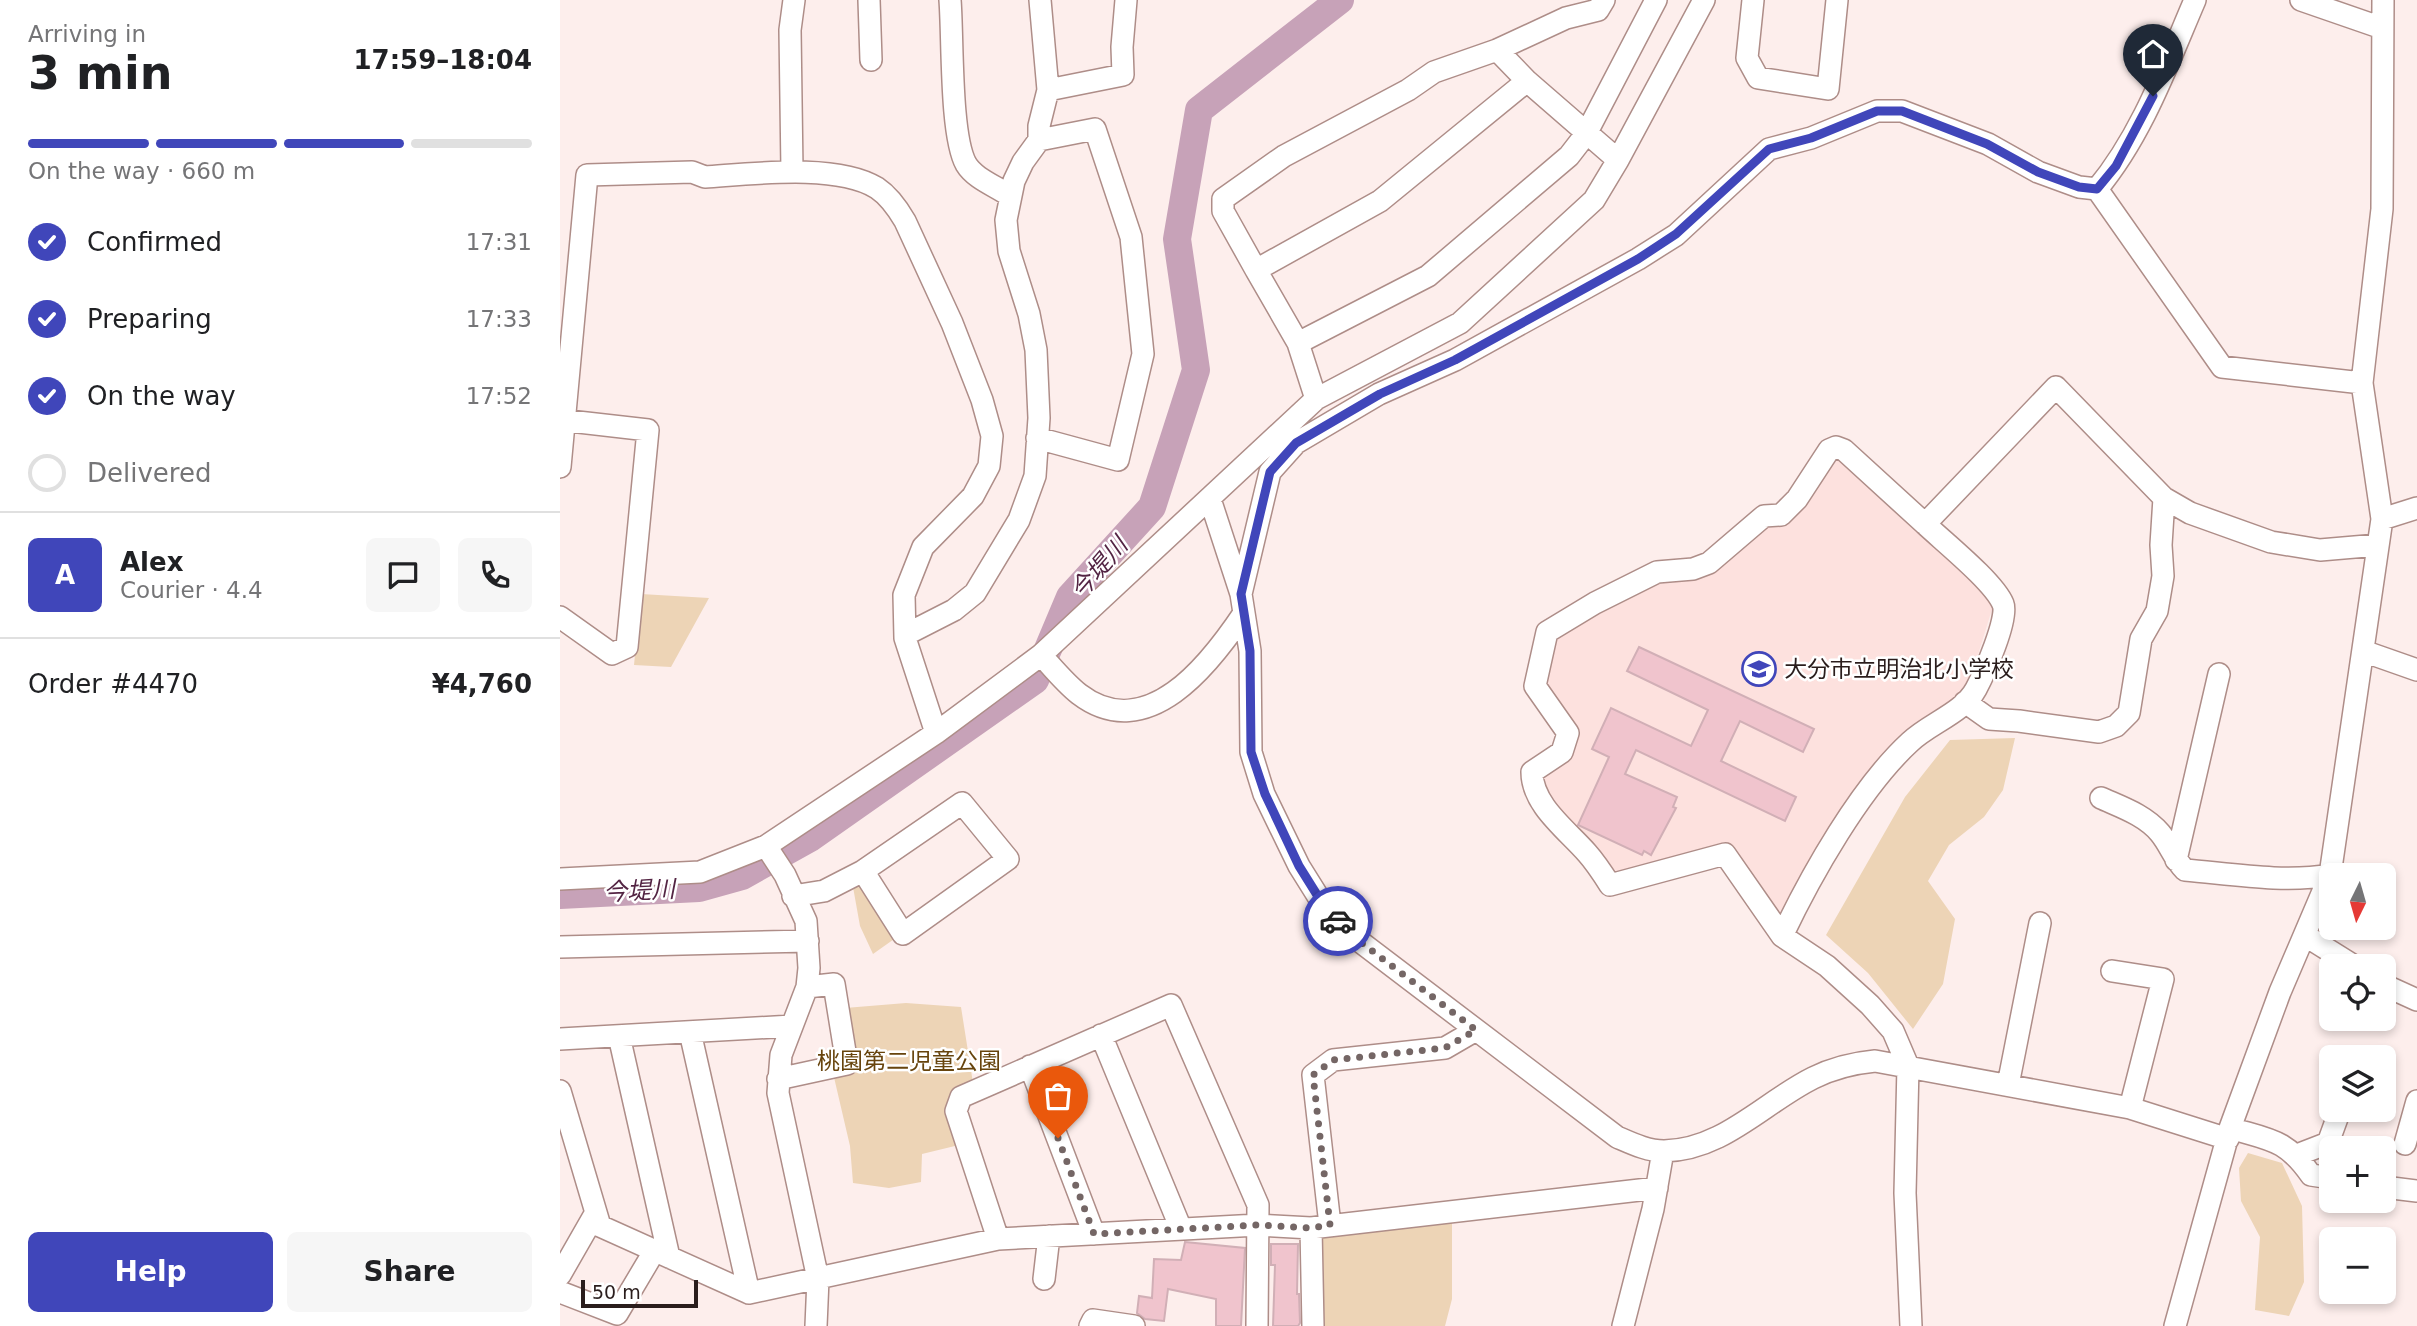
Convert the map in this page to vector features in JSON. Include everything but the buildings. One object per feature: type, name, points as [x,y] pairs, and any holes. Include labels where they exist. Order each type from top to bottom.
[{"type":"street","points":[[793,172],[790,30],[794,0]]},
{"type":"street","points":[[869,0],[871,60]]},
{"type":"street","points":[[950,0],[961,148],[967,165],[979,178],[1010,196]]},
{"type":"street","points":[[905,635],[954,610],[975,593],[997,561],[1019,520],[1035,476],[1036,350],[1029,314],[1009,251],[1006,220],[1010,196],[1023,162],[1039,140],[1039,126],[1048,90],[1040,0]]},
{"type":"street","points":[[1048,90],[1123,75],[1122,47],[1126,0]]},
{"type":"street","points":[[1316,399],[1298,342],[1223,211],[1223,200],[1284,156],[1408,90],[1434,72],[1497,50],[1566,18],[1598,10],[1604,0]]},
{"type":"street","points":[[1298,342],[1428,276],[1569,156],[1586,134],[1656,0]]},
{"type":"street","points":[[560,879],[700,872],[769,851],[1041,656],[1316,399],[1460,323],[1594,200],[1704,0]]},
{"type":"street","points":[[1753,0],[1747,58],[1758,78],[1828,89],[1837,0]]},
{"type":"street","points":[[2097,189],[2116,166],[2142,120],[2195,0]]},
{"type":"street","points":[[2301,0],[2382,28]]},
{"type":"street","points":[[2332,863],[2382,519],[2362,383],[2382,209],[2383,0]]},
{"type":"street","points":[[1497,50],[1527,81],[1618,160]]},
{"type":"street","points":[[1256,270],[1380,201],[1527,81]]},
{"type":"street","points":[[1041,656],[1079,694],[1116,711],[1136,711],[1162,699],[1198,674],[1219,649],[1242,603],[1270,472],[1296,443],[1380,394],[1455,360],[1638,259],[1676,234],[1769,149],[1811,138],[1877,111],[1902,111],[1987,144],[2038,172],[2079,187],[2097,189],[2222,367],[2362,383]]},
{"type":"street","points":[[1037,438],[1118,460],[1143,354],[1131,237],[1095,130],[1039,140]]},
{"type":"street","points":[[560,467],[562,421],[587,175],[692,172],[705,177],[793,172],[851,178],[877,188],[896,205],[952,323],[982,400],[992,436],[989,466],[973,496],[923,547],[904,595],[905,635],[936,733]]},
{"type":"street","points":[[1925,524],[2056,387],[2164,499],[2190,513],[2271,542],[2320,551],[2378,545]]},
{"type":"street","points":[[560,617],[612,654],[626,647],[648,430],[562,421]]},
{"type":"street","points":[[1782,936],[1798,902],[1865,792],[1910,741],[1965,702],[1975,690],[2001,625],[2003,603],[1993,589],[1869,471],[1844,450],[1836,447],[1829,450],[1797,499],[1781,514],[1764,516],[1709,563],[1693,569],[1657,572],[1595,603],[1547,632],[1535,686],[1568,733],[1562,752],[1532,772],[1532,785],[1562,829],[1587,853],[1610,884],[1725,854],[1782,936],[1826,967],[1870,1005],[1893,1031],[1908,1066],[1905,1193],[1911,1326]]},
{"type":"street","points":[[1210,499],[1242,603],[1250,651],[1251,752],[1265,794],[1299,866],[1324,906],[1354,937],[1554,1092],[1617,1137],[1663,1151],[1711,1143],[1813,1078],[1850,1064],[1875,1061],[2130,1108],[2229,1134],[2283,1144],[2297,1155],[2311,1175],[2319,1176]]},
{"type":"street","points":[[1965,702],[1989,719],[2099,732],[2116,726],[2129,713],[2141,639],[2157,611],[2163,576],[2164,499]]},
{"type":"street","points":[[2382,519],[2417,508]]},
{"type":"street","points":[[2363,651],[2417,670]]},
{"type":"street","points":[[2176,860],[2219,674]]},
{"type":"street","points":[[2101,798],[2138,815],[2158,830],[2185,870],[2245,876],[2319,877]]},
{"type":"street","points":[[793,896],[824,891],[863,872],[962,803],[1008,859],[903,934],[863,872]]},
{"type":"street","points":[[769,851],[785,875],[806,921],[808,941],[810,968],[807,987],[781,1055],[778,1079],[780,1108],[818,1279],[816,1326]]},
{"type":"street","points":[[2175,1326],[2229,1134],[2280,992],[2319,903]]},
{"type":"street","points":[[2008,1085],[2040,923]]},
{"type":"street","points":[[2306,936],[2335,954]]},
{"type":"street","points":[[560,947],[808,941]]},
{"type":"street","points":[[2112,971],[2163,979],[2130,1108]]},
{"type":"street","points":[[778,1079],[847,1064],[834,984],[807,987]]},
{"type":"street","points":[[2396,990],[2417,1000]]},
{"type":"street","points":[[998,1239],[956,1111],[961,1097],[1171,1005],[1258,1205],[1257,1326]]},
{"type":"street","points":[[560,1040],[792,1026]]},
{"type":"street","points":[[1313,1326],[1320,1226],[1313,1075],[1333,1060],[1445,1048],[1476,1030]]},
{"type":"street","points":[[690,1032],[750,1293]]},
{"type":"street","points":[[1101,1035],[1181,1229]]},
{"type":"street","points":[[560,1292],[617,1314],[662,1254],[619,1036]]},
{"type":"street","points":[[1030,1066],[1094,1234]]},
{"type":"street","points":[[560,1091],[600,1226],[750,1293],[998,1239],[1258,1225],[1320,1226],[1657,1188]]},
{"type":"street","points":[[2405,1144],[2417,1101]]},
{"type":"street","points":[[2297,1155],[2328,1143],[2336,1122]]},
{"type":"street","points":[[1623,1326],[1657,1188],[1663,1151]]},
{"type":"street","points":[[2396,1188],[2417,1191]]},
{"type":"street","points":[[560,1275],[595,1214]]},
{"type":"street","points":[[1044,1279],[1049,1236]]},
{"type":"street","points":[[1090,1326],[1093,1320],[1135,1326]]},
{"type":"shaded area","name":"大分市立明治北小学校","points":[[1832,452],[1991,594],[1993,606],[1967,690],[1904,734],[1783,915],[1776,918],[1726,843],[1618,878],[1608,876],[1536,782],[1567,756],[1541,687],[1552,635],[1658,577],[1711,568]]},
{"type":"green space","points":[[641,594],[709,598],[671,667],[634,665]]},
{"type":"green space","points":[[2015,738],[2003,790],[1984,817],[1949,845],[1928,881],[1955,919],[1943,984],[1913,1029],[1868,973],[1826,935],[1905,797],[1950,740]]},
{"type":"green space","points":[[858,884],[865,889],[897,937],[873,954],[860,926],[853,887]]},
{"type":"green space","name":"桃園第二児童公園","points":[[906,1003],[961,1007],[973,1083],[959,1145],[922,1154],[921,1182],[889,1188],[853,1183],[850,1146],[833,1073],[845,1008]]},
{"type":"green space","points":[[2248,1153],[2282,1163],[2302,1206],[2304,1282],[2289,1316],[2255,1310],[2260,1237],[2241,1201],[2239,1168]]},
{"type":"green space","points":[[1452,1219],[1452,1299],[1445,1326],[1320,1326],[1319,1239],[1327,1233]]},
{"type":"waterway","name":"今堤川","points":[[560,895],[699,888],[742,876],[810,838],[1035,680],[1070,597],[1152,507],[1196,370],[1177,239],[1199,110],[1340,0]]},
{"type":"way so far","points":[[1058,1138],[1094,1234],[1258,1225],[1311,1228],[1330,1225],[1313,1075],[1333,1060],[1445,1048],[1476,1030],[1354,937],[1338,921]]},
{"type":"place","name":"大分市立明治北小学校","points":[[1759,669]]},
{"type":"route","points":[[1338,921],[1324,906],[1299,866],[1265,794],[1251,752],[1250,651],[1241,594],[1270,472],[1296,443],[1380,394],[1455,360],[1638,259],[1676,234],[1769,149],[1811,138],[1877,111],[1902,111],[1987,144],[2038,172],[2079,187],[2097,189],[2116,166],[2153,96]]}]
